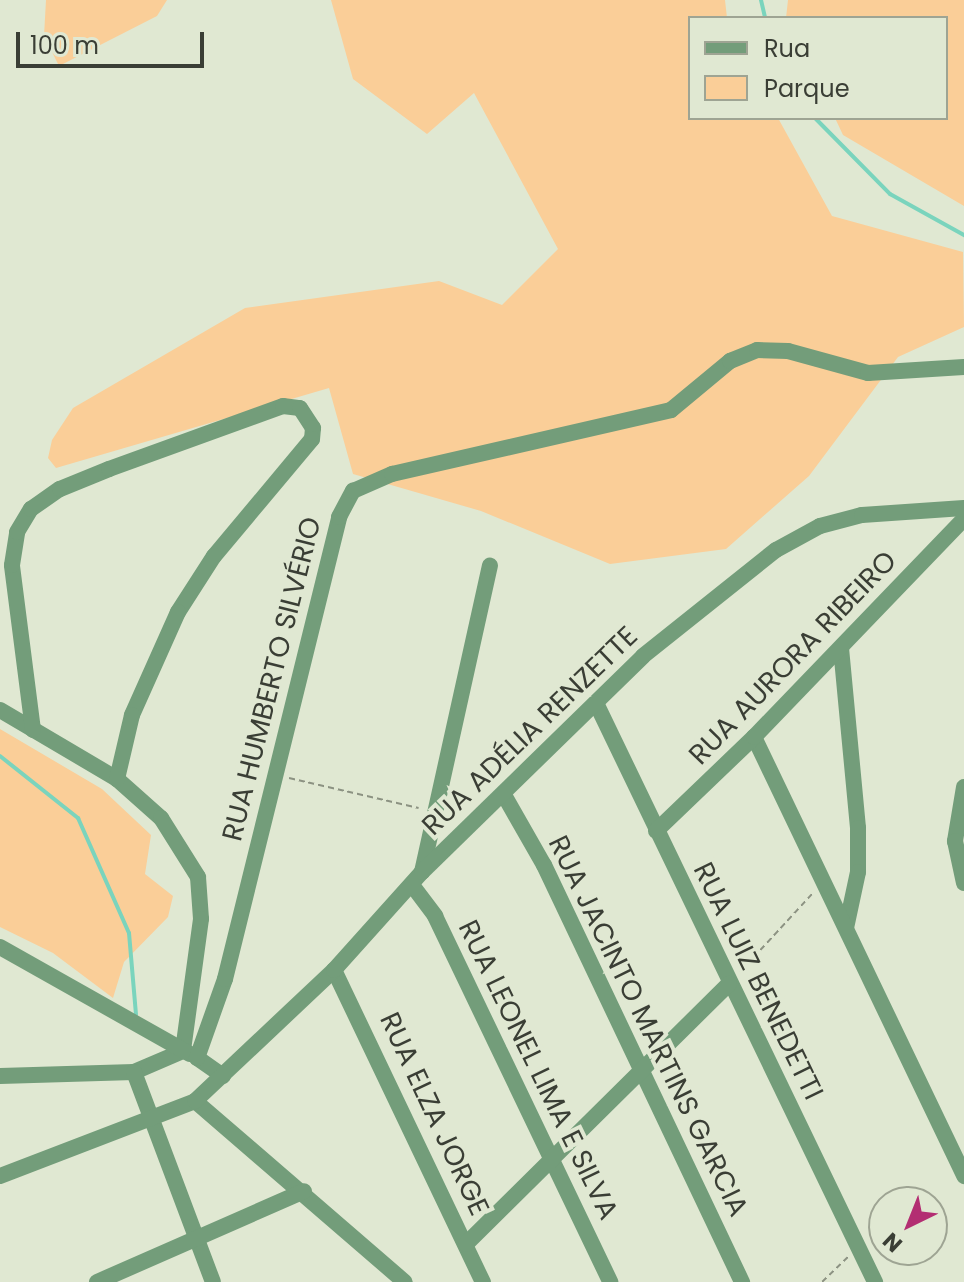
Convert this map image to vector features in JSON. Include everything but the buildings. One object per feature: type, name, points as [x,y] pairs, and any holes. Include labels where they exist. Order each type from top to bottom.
[{"type":"street","name":"RUA HUMBERTO SILVÉRIO","points":[[190,1054],[225,979],[339,517],[362,484],[671,410],[730,361],[757,350],[788,351],[868,373],[964,367]]},
{"type":"street","points":[[33,730],[12,565],[24,519],[60,489],[292,405],[308,416],[312,439],[214,556],[178,612],[132,715],[117,779]]},
{"type":"street","name":"RUA ADÉLIA RENZETTE","points":[[0,1176],[195,1101],[334,970],[417,878],[675,627],[802,535],[862,515],[964,508]]},
{"type":"street","name":"RUA AURORA RIBEIRO","points":[[656,831],[754,737],[964,519]]},
{"type":"street","points":[[417,878],[490,565]]},
{"type":"street","points":[[841,648],[858,828],[858,872],[846,928]]},
{"type":"street","name":"RUA LUIZ BENEDETTI","points":[[596,703],[875,1282]]},
{"type":"street","points":[[0,710],[117,779],[161,818],[198,877],[201,919],[190,1054]]},
{"type":"street","points":[[754,737],[964,1176]]},
{"type":"street","points":[[964,787],[955,841],[964,883]]},
{"type":"street","name":"RUA JACINTO MARTINS GARCIA","points":[[504,795],[544,865],[742,1282]]},
{"type":"street","name":"RUA LEONEL LIMA E SILVA","points":[[417,878],[554,1157],[610,1282]]},
{"type":"street","points":[[0,947],[190,1054],[223,1076]]},
{"type":"street","name":"RUA ELZA JORGE","points":[[334,970],[466,1244],[479,1280]]},
{"type":"street","points":[[466,1244],[729,984]]},
{"type":"street","points":[[0,1076],[134,1072],[190,1054]]},
{"type":"street","points":[[134,1072],[213,1282]]},
{"type":"street","points":[[195,1101],[304,1191],[405,1282]]},
{"type":"street","points":[[947,1141],[964,1134]]},
{"type":"street","points":[[97,1282],[199,1240],[304,1191]]},
{"type":"path","points":[[277,775],[432,811]]},
{"type":"path","points":[[729,984],[823,882]]},
{"type":"path","points":[[822,1282],[858,1248]]},
{"type":"green space","points":[[46,0],[167,0],[157,16],[59,66],[44,36]]},
{"type":"green space","points":[[331,0],[725,0],[727,16],[688,16],[688,120],[779,120],[832,216],[963,252],[964,327],[898,357],[809,476],[726,549],[610,564],[481,511],[353,474],[329,388],[56,468],[48,458],[52,440],[73,408],[245,308],[439,281],[502,305],[558,249],[474,93],[427,134],[353,79]]},
{"type":"green space","points":[[788,0],[964,0],[964,206],[843,135],[836,120],[948,120],[948,16],[786,16]]},
{"type":"green space","points":[[0,729],[102,789],[151,835],[145,874],[173,896],[168,917],[124,962],[113,998],[53,953],[0,927]]},
{"type":"waterway","points":[[761,0],[765,16]]},
{"type":"waterway","points":[[817,120],[890,194],[964,235]]},
{"type":"waterway","points":[[0,756],[78,818],[129,933],[136,1015]]}]
